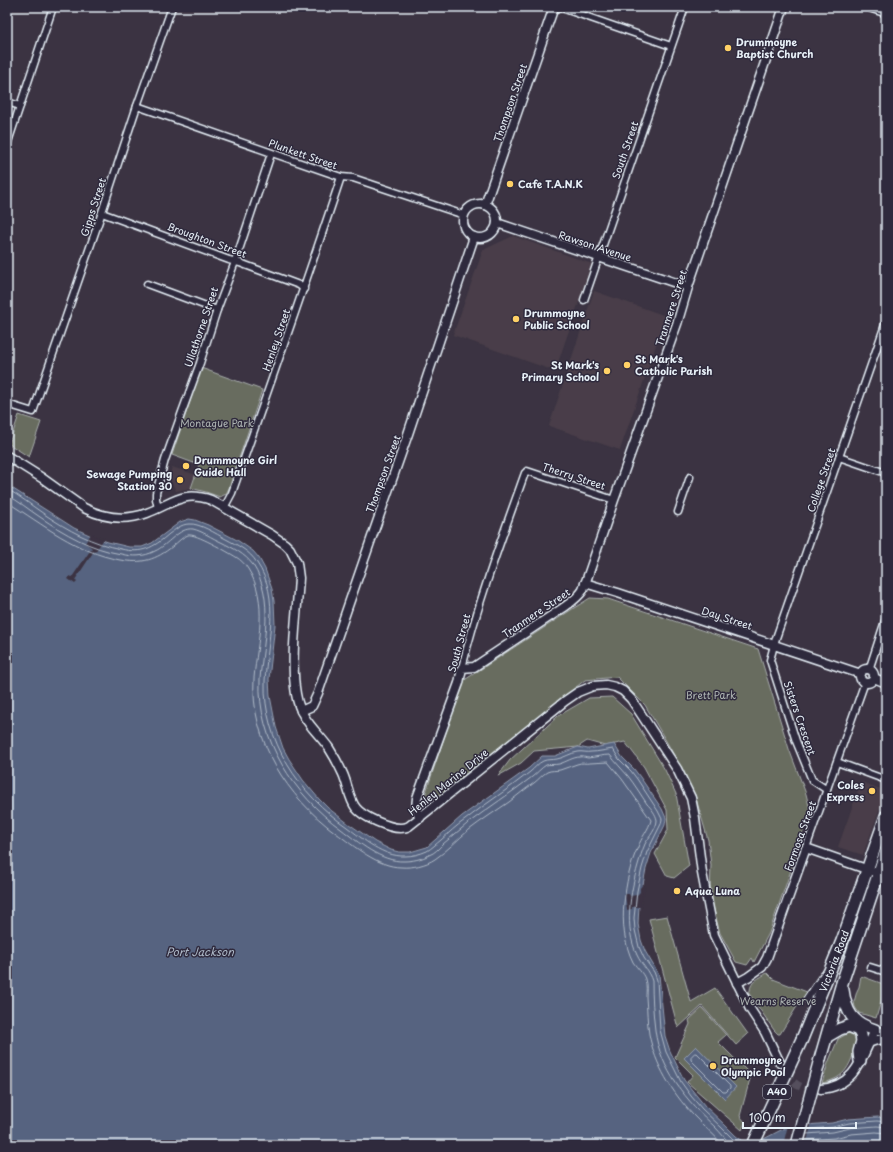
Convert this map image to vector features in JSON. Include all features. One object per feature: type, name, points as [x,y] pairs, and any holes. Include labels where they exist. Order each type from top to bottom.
[{"type":"highway","name":"Victoria Road","points":[[753,1145],[802,1039],[842,941],[886,816]]},
{"type":"highway","name":"Victoria Road","points":[[798,1145],[820,1059],[828,1036],[842,983],[883,874],[886,851]]},
{"type":"highway","points":[[842,983],[845,1004],[855,1020],[881,1031]]},
{"type":"highway","points":[[828,1036],[848,1026],[858,1030],[862,1041],[859,1052],[860,1061]]},
{"type":"main road","points":[[871,7],[886,12]]},
{"type":"street","points":[[7,145],[53,7]]},
{"type":"street","name":"Gipps Street","points":[[7,404],[32,412],[172,7]]},
{"type":"street","name":"Thompson Street","points":[[485,205],[554,7]]},
{"type":"street","points":[[559,7],[671,46]]},
{"type":"street","name":"South Street","points":[[584,300],[685,7]]},
{"type":"street","name":"Tranmere Street","points":[[462,668],[474,667],[563,608],[581,594],[677,324],[688,287],[784,7]]},
{"type":"street","points":[[7,102],[20,106]]},
{"type":"street","name":"Plunkett Street","points":[[137,106],[271,154],[341,177],[353,178],[461,214]]},
{"type":"street","name":"Ullathorne Street","points":[[158,508],[156,493],[165,460],[235,262],[271,154]]},
{"type":"street","name":"Henley Street","points":[[224,508],[232,493],[304,289],[341,177]]},
{"type":"street","points":[[475,205],[485,205],[494,212],[497,223],[489,236],[479,238],[474,237],[469,234],[463,226],[461,214],[475,205]]},
{"type":"street","name":"Broughton Street","points":[[102,213],[299,285],[304,289]]},
{"type":"street","name":"Rawson Avenue","points":[[497,223],[688,287]]},
{"type":"street","name":"Thompson Street","points":[[301,711],[312,706],[318,693],[408,434],[474,237]]},
{"type":"street","points":[[147,284],[217,310]]},
{"type":"street","name":"College Street","points":[[774,644],[886,322]]},
{"type":"street","name":"Henley Marine Drive","points":[[7,456],[93,513],[116,518],[127,518],[137,516],[178,499],[194,496],[203,497],[211,500],[279,539],[290,550],[297,563],[299,578],[295,643],[295,680],[296,694],[301,711],[307,721],[330,749],[344,776],[356,808],[371,819],[399,828],[409,826],[565,700],[585,688],[599,685],[615,687],[624,691],[642,714],[677,769],[691,798],[697,826],[702,873],[714,935],[737,983],[765,1032],[780,1063]]},
{"type":"street","points":[[839,457],[886,473]]},
{"type":"street","name":"South Street","points":[[420,818],[417,814],[417,798],[459,683],[466,653],[491,571],[526,472]]},
{"type":"street","name":"Therry Street","points":[[526,472],[614,500]]},
{"type":"street","points":[[678,512],[690,477]]},
{"type":"street","name":"Day Street","points":[[585,583],[774,644],[861,674]]},
{"type":"street","points":[[869,670],[886,618]]},
{"type":"street","name":"Sisters Crescent","points":[[774,644],[770,660],[796,741],[812,780],[827,790]]},
{"type":"street","points":[[869,670],[874,674],[874,678],[871,682],[865,682],[862,680],[861,674],[863,671],[869,670]]},
{"type":"street","points":[[874,678],[886,683]]},
{"type":"street","name":"Formosa Street","points":[[737,983],[762,967],[767,958],[865,682]]},
{"type":"street","points":[[836,762],[886,780]]},
{"type":"street","points":[[806,848],[883,874]]},
{"type":"street","points":[[870,967],[886,972]]},
{"type":"street","points":[[808,999],[824,974]]},
{"type":"street","points":[[821,1090],[838,1086],[851,1076],[868,1044],[881,1031]]},
{"type":"street","points":[[868,1044],[877,1040],[886,1039]]},
{"type":"shaded area","name":"Drummoyne Public School","points":[[513,236],[592,264],[555,371],[453,335],[483,250]]},
{"type":"shaded area","name":"St Mark's Primary School","points":[[594,291],[666,316],[620,450],[549,426]]},
{"type":"shaded area","points":[[172,467],[196,475],[191,488],[176,491],[170,479]]},
{"type":"shaded area","name":"Coles Express","points":[[861,782],[886,791],[863,855],[838,847]]},
{"type":"green space","name":"Montague Park","points":[[201,368],[262,390],[229,488],[226,494],[220,497],[191,488],[199,465],[172,455]]},
{"type":"green space","points":[[19,415],[41,422],[29,457],[9,444]]},
{"type":"green space","name":"Brett Park","points":[[590,598],[608,599],[758,649],[789,749],[806,794],[812,818],[807,819],[769,933],[754,962],[752,958],[747,965],[736,962],[720,933],[710,895],[711,865],[708,840],[695,795],[645,705],[617,677],[585,680],[433,800],[424,798],[463,681]]},
{"type":"green space","points":[[612,697],[631,714],[665,770],[676,794],[689,866],[674,878],[667,876],[655,854],[668,830],[667,810],[644,767],[625,742],[605,746],[587,741],[578,747],[534,751],[521,763],[498,776],[510,760],[558,716],[589,698]]},
{"type":"green space","points":[[667,916],[691,1002],[715,988],[748,1034],[736,1045],[702,1006],[678,1028],[649,919]]},
{"type":"green space","name":"Wearns Reserve","points":[[767,973],[773,979],[807,992],[780,1034],[774,1030],[748,992],[750,991],[750,988],[754,982]]},
{"type":"green space","points":[[861,976],[886,985],[876,1018],[859,1013],[855,1007],[854,1002]]},
{"type":"green space","name":"Drummoyne Olympic Pool","points":[[702,1008],[726,1035],[718,1042],[751,1075],[740,1116],[745,1122],[742,1130],[687,1082],[693,1075],[675,1057],[690,1024],[689,1020]]},
{"type":"green space","points":[[850,1032],[853,1033],[857,1041],[849,1064],[843,1073],[838,1077],[822,1083],[838,1039]]},
{"type":"water","name":"Port Jackson","points":[[7,485],[74,528],[108,542],[129,547],[142,547],[152,543],[180,522],[189,519],[208,525],[237,540],[253,551],[265,569],[272,589],[274,601],[275,625],[269,679],[270,696],[276,727],[283,748],[303,780],[328,808],[375,842],[391,850],[410,852],[427,847],[462,816],[529,768],[542,756],[555,756],[578,747],[588,749],[614,744],[622,757],[640,777],[662,809],[666,818],[665,825],[651,853],[646,869],[639,905],[638,924],[645,951],[659,975],[665,1036],[670,1051],[684,1080],[705,1106],[736,1136],[747,1144],[756,1143],[792,1126],[878,1117],[886,1119],[886,1145],[7,1145]]},
{"type":"water","points":[[696,1046],[736,1087],[725,1099],[684,1058]]},
{"type":"pier","points":[[91,534],[104,539],[95,552],[94,551],[75,580],[77,582],[75,584],[68,579],[70,576],[72,577],[92,548],[85,543]]},
{"type":"pier","points":[[643,884],[645,884],[641,907],[632,907],[632,909],[627,910],[625,894],[629,894],[630,896],[637,895]]},
{"type":"pier","points":[[812,1122],[806,1145],[783,1145],[788,1125]]},
{"type":"tunnel","points":[[780,1063],[794,1083],[804,1088],[817,1090]]},
{"type":"place","name":"Drummoyne Baptist Church","points":[[728,48]]},
{"type":"place","name":"Cafe T.A.N.K","points":[[510,184]]},
{"type":"place","name":"Drummoyne Public School","points":[[516,319]]},
{"type":"place","name":"St Mark's Catholic Parish","points":[[627,365]]},
{"type":"place","name":"St Mark's Primary School","points":[[607,371]]},
{"type":"place","name":"Drummoyne Girl Guide Hall","points":[[186,466]]},
{"type":"place","name":"Sewage Pumping Station 30","points":[[180,480]]},
{"type":"place","name":"Coles Express","points":[[872,791]]},
{"type":"place","name":"Aqua Luna","points":[[677,891]]},
{"type":"place","name":"Drummoyne Olympic Pool","points":[[713,1066]]}]
